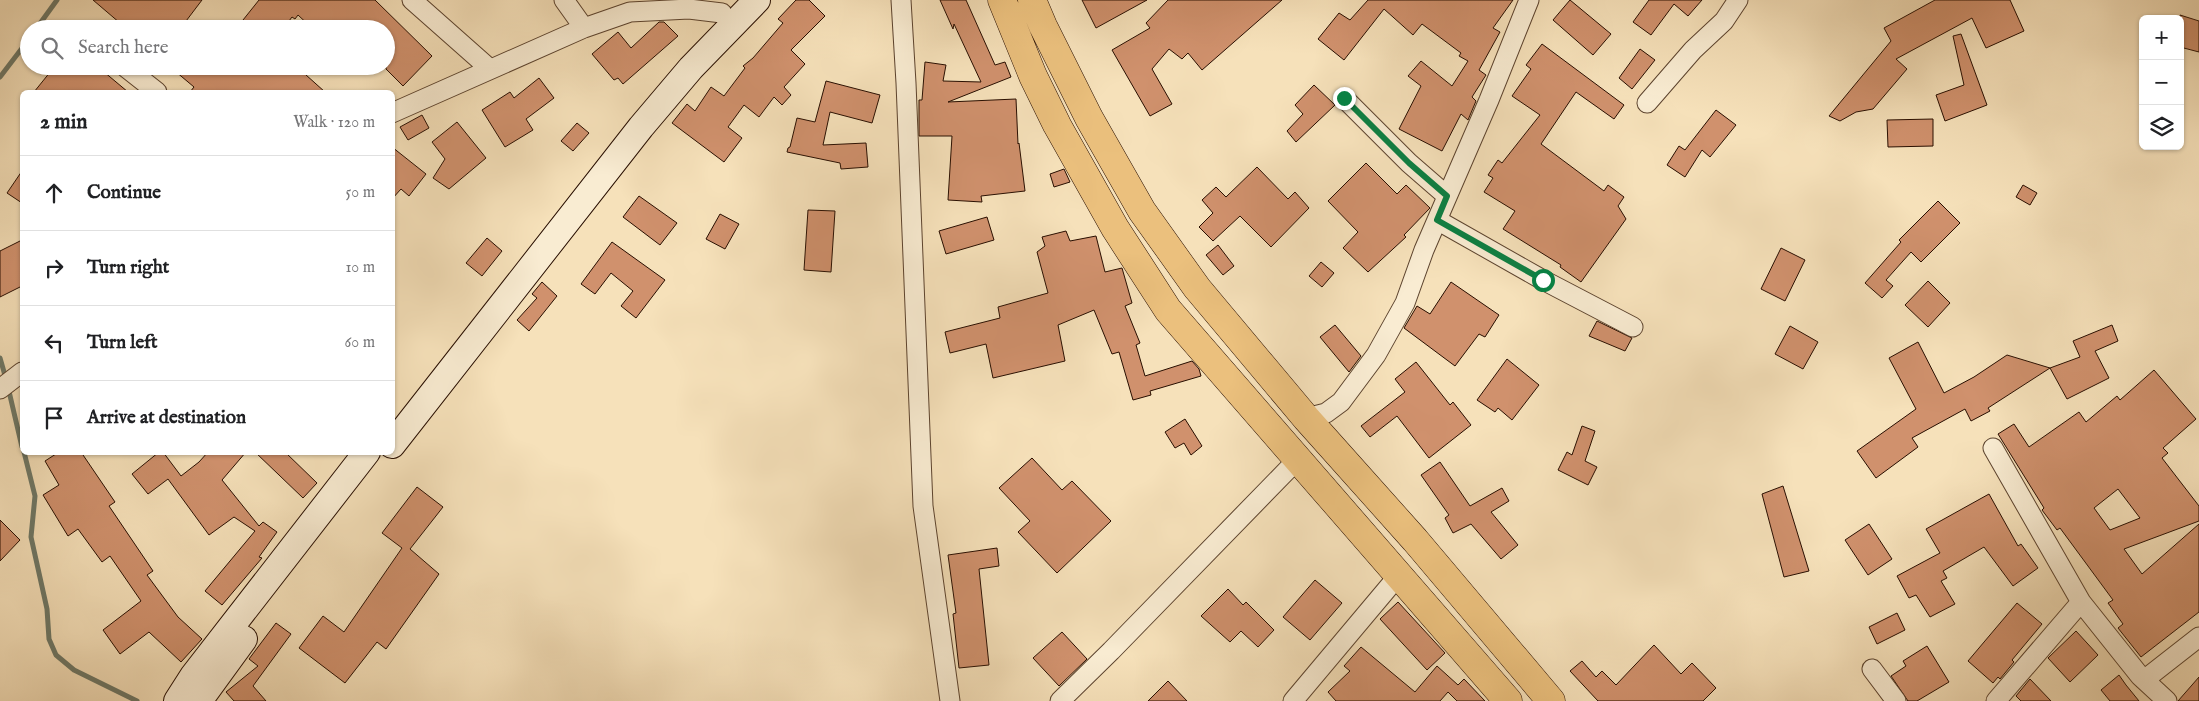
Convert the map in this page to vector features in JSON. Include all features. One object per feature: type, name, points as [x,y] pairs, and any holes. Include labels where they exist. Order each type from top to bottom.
[{"type":"highway","points":[[1002,0],[1033,76],[1057,125],[1116,228],[1168,310],[1508,701]]},
{"type":"highway","points":[[1032,0],[1089,118],[1142,212],[1197,288],[1306,418],[1415,540],[1551,701]]},
{"type":"street","points":[[412,0],[490,69]]},
{"type":"street","points":[[564,0],[584,28]]},
{"type":"street","points":[[395,441],[641,127],[691,68],[757,0]]},
{"type":"street","points":[[901,0],[923,506],[950,701]]},
{"type":"street","points":[[1306,418],[1326,413],[1341,402],[1376,354],[1405,303],[1437,220],[1489,100],[1529,0]]},
{"type":"street","points":[[1647,103],[1693,50],[1724,20],[1738,0]]},
{"type":"street","points":[[395,112],[584,28],[630,12],[729,7]]},
{"type":"street","points":[[395,416],[597,156],[661,79],[729,7]]},
{"type":"street","points":[[135,75],[154,90]]},
{"type":"street","points":[[1344,98],[1409,163],[1447,196]]},
{"type":"street","points":[[1437,220],[1543,280],[1632,326]]},
{"type":"street","points":[[0,389],[20,373]]},
{"type":"street","points":[[1993,448],[2081,602],[2144,680],[2167,701]]},
{"type":"street","points":[[176,701],[193,676],[365,455]]},
{"type":"street","points":[[199,701],[384,455]]},
{"type":"street","points":[[1060,701],[1298,459]]},
{"type":"street","points":[[1293,701],[1398,576]]},
{"type":"street","points":[[1996,701],[2081,602]]},
{"type":"street","points":[[2144,680],[2199,637]]},
{"type":"street","points":[[1872,669],[1896,701]]},
{"type":"building","points":[[93,0],[202,0],[187,20],[116,20]]},
{"type":"building","points":[[259,0],[375,0],[432,56],[403,86],[392,75],[395,75],[395,20],[303,20],[298,15],[295,19],[292,17],[290,20],[243,20]]},
{"type":"building","points":[[796,0],[809,0],[825,16],[791,50],[805,64],[784,87],[791,95],[782,105],[774,97],[759,117],[744,105],[728,127],[742,138],[724,162],[672,123],[687,104],[695,111],[711,87],[724,96],[745,68],[743,66],[753,58],[783,23],[778,19]]},
{"type":"building","points":[[940,0],[966,0],[995,65],[1005,62],[1011,77],[948,102],[1016,99],[1018,144],[1025,191],[981,196],[982,202],[948,200],[952,136],[919,136],[919,100],[922,100],[925,62],[946,65],[943,81],[981,82],[954,24],[953,29]]},
{"type":"building","points":[[1082,0],[1147,0],[1096,28]]},
{"type":"building","points":[[1168,0],[1282,0],[1202,70],[1188,53],[1182,59],[1169,49],[1152,69],[1172,104],[1150,116],[1112,50],[1150,28],[1146,23]]},
{"type":"building","points":[[1368,0],[1513,0],[1493,28],[1500,32],[1479,70],[1486,75],[1472,97],[1476,101],[1468,120],[1461,114],[1442,151],[1399,129],[1421,86],[1408,76],[1421,61],[1452,86],[1468,61],[1459,56],[1461,53],[1422,24],[1413,35],[1384,9],[1344,60],[1318,39],[1339,13],[1350,20]]},
{"type":"building","points":[[1570,0],[1611,34],[1593,55],[1553,20]]},
{"type":"building","points":[[1649,0],[1702,0],[1688,16],[1674,4],[1651,35],[1633,22]]},
{"type":"building","points":[[1935,0],[2010,0],[2024,31],[1986,48],[1972,18],[1896,59],[1907,69],[1873,109],[1856,112],[1840,121],[1829,116],[1891,41],[1884,28]]},
{"type":"building","points":[[2184,16],[2199,21],[2199,52],[2184,48]]},
{"type":"building","points":[[659,22],[664,22],[678,36],[623,84],[618,78],[614,80],[592,54],[618,32],[631,48]]},
{"type":"building","points":[[1961,34],[1987,105],[1945,121],[1936,95],[1964,85],[1953,36]]},
{"type":"building","points":[[1542,44],[1624,105],[1614,119],[1576,92],[1541,144],[1604,191],[1608,185],[1624,197],[1618,206],[1626,219],[1581,282],[1560,267],[1561,265],[1503,229],[1515,211],[1484,192],[1493,178],[1488,175],[1498,160],[1502,163],[1540,115],[1512,96],[1531,69],[1526,65]]},
{"type":"building","points":[[1640,49],[1655,60],[1632,89],[1619,78]]},
{"type":"building","points":[[48,75],[108,75],[126,90],[36,90]]},
{"type":"building","points":[[180,75],[306,75],[323,90],[192,90],[194,87]]},
{"type":"building","points":[[539,78],[554,98],[526,119],[533,130],[505,147],[482,110],[510,92],[514,98]]},
{"type":"building","points":[[826,81],[880,95],[872,123],[830,112],[823,145],[866,143],[868,167],[841,169],[840,163],[787,152],[797,118],[815,122]]},
{"type":"building","points":[[1314,85],[1335,105],[1296,142],[1287,131],[1303,114],[1295,105]]},
{"type":"building","points":[[1716,110],[1736,125],[1710,157],[1702,150],[1685,177],[1667,165],[1679,146],[1685,150]]},
{"type":"building","points":[[422,115],[429,128],[408,140],[400,127]]},
{"type":"building","points":[[1933,119],[1933,146],[1888,147],[1887,120]]},
{"type":"building","points":[[457,122],[486,158],[449,189],[433,178],[445,159],[432,142]]},
{"type":"building","points":[[577,123],[589,133],[573,151],[561,141]]},
{"type":"building","points":[[395,149],[426,174],[409,196],[401,189],[395,196]]},
{"type":"building","points":[[1366,163],[1397,194],[1406,185],[1430,208],[1404,235],[1406,237],[1368,272],[1343,248],[1358,232],[1328,201]]},
{"type":"building","points":[[1257,167],[1288,199],[1295,192],[1309,208],[1271,247],[1240,216],[1213,241],[1199,227],[1213,213],[1202,200],[1216,187],[1226,197]]},
{"type":"building","points":[[1064,169],[1070,182],[1054,187],[1050,174]]},
{"type":"building","points":[[20,174],[20,202],[7,193]]},
{"type":"building","points":[[2023,185],[2037,193],[2030,205],[2016,197]]},
{"type":"building","points":[[639,196],[677,223],[660,245],[623,217]]},
{"type":"building","points":[[1938,201],[1960,223],[1921,262],[1911,252],[1886,280],[1893,286],[1882,298],[1865,283],[1901,242],[1899,240]]},
{"type":"building","points":[[808,210],[835,211],[831,272],[804,270]]},
{"type":"building","points":[[720,214],[739,224],[725,249],[706,239]]},
{"type":"building","points":[[987,217],[994,240],[946,254],[939,231]]},
{"type":"building","points":[[1066,231],[1070,241],[1096,236],[1105,272],[1122,268],[1132,303],[1125,306],[1140,343],[1136,345],[1145,376],[1192,361],[1199,369],[1201,376],[1150,391],[1151,395],[1133,400],[1119,352],[1112,354],[1094,310],[1058,325],[1065,361],[993,378],[986,344],[950,353],[945,332],[1000,318],[998,307],[1048,293],[1037,252],[1045,246],[1042,237]]},
{"type":"building","points":[[487,238],[502,251],[482,276],[466,263]]},
{"type":"building","points":[[20,241],[20,287],[0,297],[0,251]]},
{"type":"building","points":[[612,242],[665,280],[636,318],[621,306],[633,291],[611,273],[595,294],[581,284]]},
{"type":"building","points":[[1218,245],[1234,266],[1223,275],[1206,255]]},
{"type":"building","points":[[1781,248],[1805,260],[1785,301],[1761,289]]},
{"type":"building","points":[[1321,262],[1334,273],[1322,287],[1309,276]]},
{"type":"building","points":[[1928,281],[1950,303],[1928,327],[1905,305]]},
{"type":"building","points":[[542,282],[557,296],[529,331],[517,320],[537,298],[532,294]]},
{"type":"building","points":[[1451,282],[1499,315],[1485,337],[1479,334],[1455,366],[1404,328],[1417,306],[1430,314]]},
{"type":"building","points":[[1597,321],[1632,338],[1625,351],[1589,336]]},
{"type":"building","points":[[1335,325],[1361,356],[1349,372],[1320,337]]},
{"type":"building","points":[[2112,325],[2118,341],[2095,351],[2109,378],[2067,399],[2050,368],[2080,357],[2073,341]]},
{"type":"building","points":[[1790,326],[1818,342],[1803,369],[1775,354]]},
{"type":"building","points":[[1918,342],[1944,393],[1974,377],[2007,355],[2050,368],[1988,408],[1990,411],[1971,421],[1965,409],[1912,438],[1918,447],[1876,478],[1857,451],[1916,409],[1889,358]]},
{"type":"building","points":[[1507,359],[1539,385],[1512,420],[1498,408],[1495,412],[1477,400]]},
{"type":"building","points":[[1416,362],[1450,405],[1453,402],[1471,425],[1429,458],[1397,416],[1370,437],[1361,426],[1405,392],[1395,379]]},
{"type":"building","points":[[2154,370],[2196,419],[2163,448],[2168,453],[2162,458],[2199,506],[2199,521],[2124,549],[2142,574],[2199,524],[2199,612],[2141,657],[2118,628],[2123,624],[2108,603],[2113,600],[2060,528],[2057,530],[2042,510],[2044,508],[1998,434],[2014,424],[2029,447],[2079,412],[2086,422],[2117,396],[2120,400]],"holes":[[[2118,489],[2140,518],[2110,530],[2094,508]]]},
{"type":"building","points":[[1185,419],[1202,446],[1191,455],[1184,443],[1175,448],[1165,432]]},
{"type":"building","points":[[1582,426],[1595,431],[1585,461],[1597,467],[1588,485],[1558,470],[1567,452],[1572,455]]},
{"type":"building","points":[[54,455],[83,455],[115,502],[109,506],[153,571],[147,575],[178,617],[202,639],[181,662],[149,632],[120,654],[103,630],[141,601],[110,556],[102,562],[78,529],[68,536],[43,495],[59,485],[45,461]]},
{"type":"building","points":[[155,455],[165,455],[181,476],[205,455],[243,455],[222,480],[259,526],[263,522],[277,532],[259,557],[262,558],[222,605],[205,591],[255,531],[234,517],[209,535],[168,479],[148,494],[132,474]]},
{"type":"building","points":[[258,455],[288,455],[317,483],[303,498]]},
{"type":"building","points":[[1032,458],[1062,490],[1072,481],[1111,521],[1057,573],[1018,532],[1030,521],[999,488]]},
{"type":"building","points":[[1440,462],[1470,506],[1502,488],[1509,501],[1491,512],[1518,545],[1501,559],[1471,524],[1453,533],[1445,518],[1449,515],[1421,475]]},
{"type":"building","points":[[1783,486],[1809,571],[1784,577],[1762,494]]},
{"type":"building","points":[[417,487],[443,507],[410,549],[439,574],[386,649],[377,642],[345,683],[299,648],[323,616],[344,632],[402,548],[382,533]]},
{"type":"building","points":[[1989,494],[2018,546],[2021,544],[2038,568],[2013,586],[1984,547],[1943,571],[1947,578],[1941,581],[1955,604],[1930,617],[1916,595],[1909,598],[1897,576],[1940,553],[1926,529]]},
{"type":"building","points":[[0,520],[20,540],[0,561]]},
{"type":"building","points":[[1869,524],[1892,559],[1868,575],[1845,540]]},
{"type":"building","points":[[997,548],[999,566],[979,569],[989,665],[959,668],[953,614],[956,613],[948,555]]},
{"type":"building","points":[[1315,580],[1342,603],[1310,640],[1283,617]]},
{"type":"building","points":[[1228,589],[1243,605],[1246,602],[1274,630],[1258,647],[1241,631],[1230,642],[1201,616]]},
{"type":"building","points":[[1398,602],[1445,653],[1427,670],[1380,619]]},
{"type":"building","points":[[2017,603],[2042,624],[2012,660],[2014,662],[2000,679],[1998,677],[1993,683],[1968,661]]},
{"type":"building","points":[[1897,613],[1905,630],[1877,644],[1869,627]]},
{"type":"building","points":[[276,623],[291,634],[253,686],[266,701],[234,701],[226,692],[258,666],[249,659]]},
{"type":"building","points":[[2076,631],[2098,655],[2070,682],[2048,658]]},
{"type":"building","points":[[1062,632],[1087,659],[1059,686],[1033,658]]},
{"type":"building","points":[[1654,645],[1681,674],[1692,663],[1716,688],[1703,701],[1598,701],[1570,671],[1582,661],[1596,677],[1602,671],[1616,685]]},
{"type":"building","points":[[1927,646],[1949,682],[1917,701],[1908,701],[1891,676],[1906,666],[1903,661]]},
{"type":"building","points":[[1361,647],[1415,692],[1437,666],[1458,685],[1464,679],[1485,701],[1457,701],[1448,692],[1440,701],[1336,701],[1328,692],[1350,671],[1344,666]]},
{"type":"building","points":[[2119,675],[2139,701],[2110,701],[2101,690]]},
{"type":"building","points":[[2199,677],[2199,701],[2178,701]]},
{"type":"building","points":[[2030,679],[2051,701],[2021,701],[2016,696]]},
{"type":"building","points":[[1168,681],[1187,701],[1148,701]]},
{"type":"waterway","points":[[43,20],[57,0]]},
{"type":"waterway","points":[[0,77],[20,51]]},
{"type":"waterway","points":[[0,358],[6,379]]},
{"type":"waterway","points":[[8,387],[20,438]]},
{"type":"waterway","points":[[25,455],[35,496],[31,537],[47,609],[49,639],[56,655],[74,670],[137,701]]},
{"type":"route","points":[[1344,98],[1409,163],[1447,196],[1437,220],[1543,280]]}]
